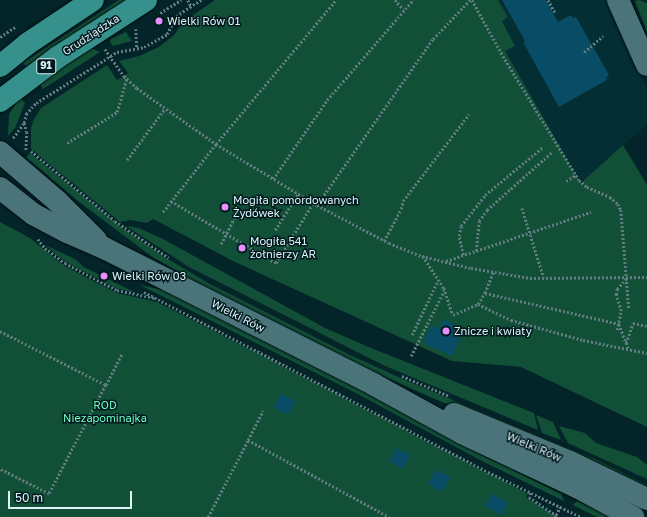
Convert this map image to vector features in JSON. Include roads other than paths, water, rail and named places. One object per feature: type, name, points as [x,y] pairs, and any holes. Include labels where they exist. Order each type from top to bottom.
[{"type":"main road","name":"91","points":[[0,66],[27,44],[94,0]]},
{"type":"main road","name":"Grudziądzka","points":[[0,101],[26,80],[93,33],[151,8]]},
{"type":"street","points":[[621,1],[647,65]]},
{"type":"street","name":"Wielki Rów","points":[[0,152],[57,201],[104,248]]},
{"type":"street","name":"Wielki Rów","points":[[0,188],[33,214],[67,232],[104,248],[373,384],[462,433],[577,488],[633,517]]},
{"type":"street","name":"Wielki Rów","points":[[373,384],[467,419],[570,462],[647,499]]},
{"type":"place","name":"Wielki Rów 01","points":[[159,21]]},
{"type":"place","name":"Mogiła pomordowanych Żydówek","points":[[225,207]]},
{"type":"place","name":"Mogiła 541 żołnierzy AR","points":[[242,248]]},
{"type":"place","name":"Wielki Rów 03","points":[[104,276]]},
{"type":"place","name":"Znicze i kwiaty","points":[[446,331]]},
{"type":"park label","name":"ROD Niezapominajka","points":[[105,412]]}]
